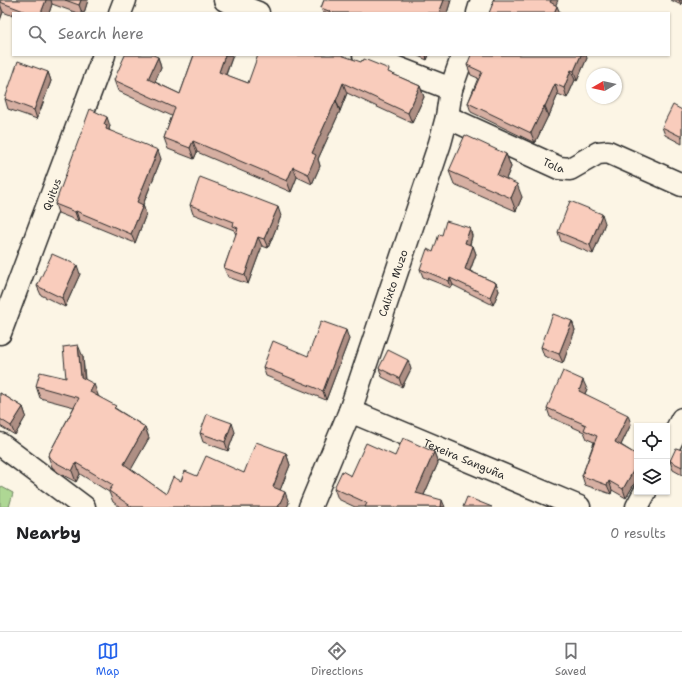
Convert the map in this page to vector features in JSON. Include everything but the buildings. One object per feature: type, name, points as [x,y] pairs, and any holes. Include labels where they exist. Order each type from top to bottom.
[{"type":"street","points":[[120,12],[125,0]]},
{"type":"street","points":[[225,0],[255,12]]},
{"type":"street","points":[[478,12],[482,0]]},
{"type":"street","name":"Quitus","points":[[0,333],[104,56]]},
{"type":"street","points":[[367,56],[451,89]]},
{"type":"street","name":"Calixto Muzo","points":[[310,507],[350,411],[440,143],[447,117],[451,89],[463,56]]},
{"type":"street","name":"Tola","points":[[447,117],[559,168],[570,169],[598,153],[608,152],[682,185]]},
{"type":"street","name":"Texeira Sanguña","points":[[350,411],[579,507]]},
{"type":"street","points":[[670,443],[682,420]]},
{"type":"street","points":[[0,444],[84,507]]},
{"type":"street","points":[[637,507],[643,495]]},
{"type":"green space","points":[[0,486],[13,493],[9,507],[0,507]]}]
